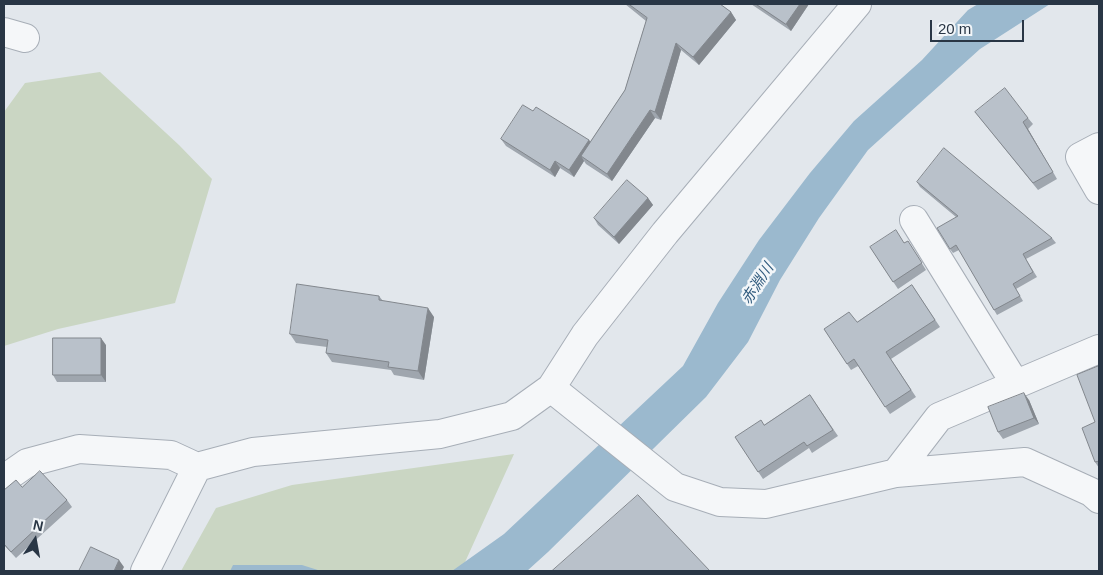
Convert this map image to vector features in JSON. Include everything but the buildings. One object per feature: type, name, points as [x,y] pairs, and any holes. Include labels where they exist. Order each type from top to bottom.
[{"type":"street","points":[[4,479],[27,463],[79,449],[171,456],[196,467],[253,452],[440,434],[512,416],[551,388],[585,335],[665,233],[857,4]]},
{"type":"street","points":[[1099,147],[1080,157],[1099,190]]},
{"type":"street","points":[[914,220],[1016,385]]},
{"type":"street","points":[[896,473],[939,416],[1099,349]]},
{"type":"street","points":[[551,388],[675,487],[720,502],[766,504],[896,473],[1025,462],[1091,492],[1099,499]]},
{"type":"street","points":[[145,571],[196,467]]},
{"type":"green space","points":[[100,72],[179,145],[212,179],[175,303],[58,329],[4,346],[4,112],[25,83]]},
{"type":"green space","points":[[514,454],[461,571],[181,571],[216,508],[292,485]]},
{"type":"water","name":"赤淵川","points":[[978,4],[1050,4],[980,49],[868,150],[819,218],[780,280],[748,342],[706,397],[548,552],[527,571],[452,571],[504,534],[683,366],[718,303],[759,240],[810,173],[854,121],[922,60],[968,10]]},
{"type":"water","points":[[233,565],[302,565],[321,571],[230,571]]}]
